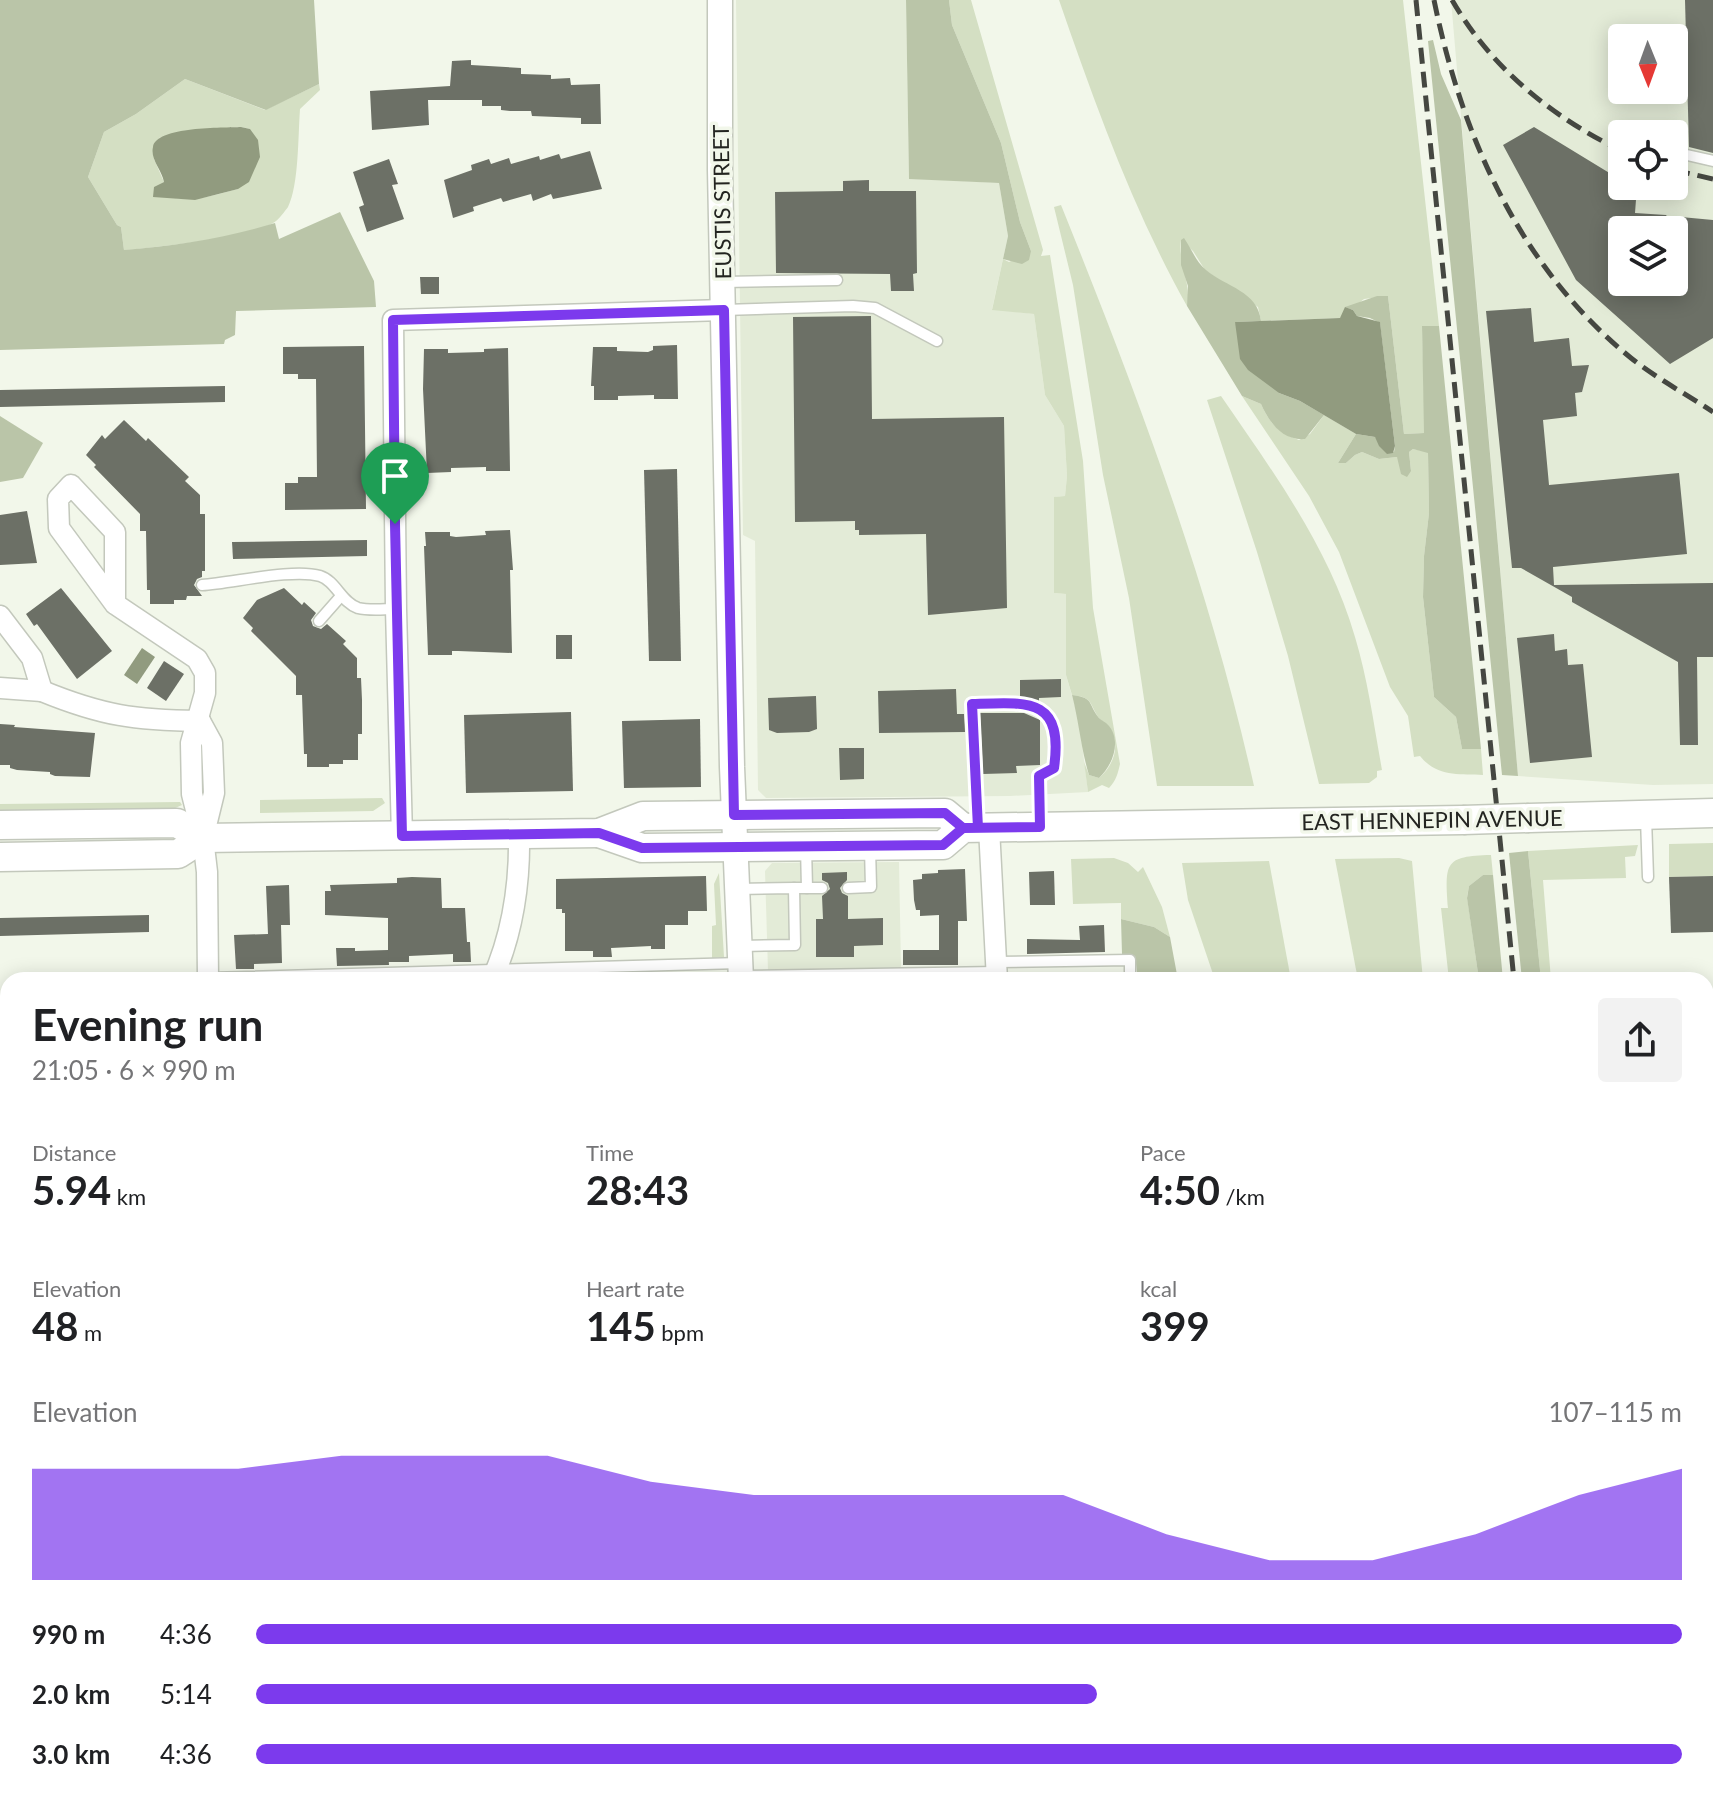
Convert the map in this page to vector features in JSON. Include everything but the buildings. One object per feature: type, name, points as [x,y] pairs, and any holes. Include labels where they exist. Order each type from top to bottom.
[{"type":"main road","points":[[599,833],[643,816],[945,813],[977,828]]},
{"type":"main road","name":"EAST HENNEPIN AVENUE","points":[[977,828],[1713,813]]},
{"type":"main road","points":[[0,825],[177,823],[203,838],[599,833],[642,848],[943,845],[977,828]]},
{"type":"main road","points":[[0,857],[178,854],[203,838]]},
{"type":"street","name":"EUSTIS STREET","points":[[720,0],[734,815],[740,966]]},
{"type":"street","points":[[402,836],[393,320],[724,310]]},
{"type":"street","points":[[115,604],[115,532],[71,485],[58,499],[59,528],[115,604],[197,659],[205,673],[200,721],[191,743],[192,794],[203,838],[208,972]]},
{"type":"street","points":[[0,616],[32,658],[42,691]]},
{"type":"street","points":[[0,688],[42,691],[75,705],[119,717],[200,721]]},
{"type":"street","points":[[977,828],[997,971]]},
{"type":"street","points":[[495,972],[517,893],[519,834]]},
{"type":"lane","points":[[1688,155],[1713,161]]},
{"type":"lane","points":[[724,282],[837,280]]},
{"type":"lane","points":[[724,310],[875,308],[937,341]]},
{"type":"lane","points":[[202,585],[264,576],[316,575],[327,578],[341,596],[360,609],[396,609]]},
{"type":"lane","points":[[319,621],[341,596]]},
{"type":"lane","points":[[977,828],[972,704],[1034,705],[1047,713],[1057,746],[1054,768],[1039,776],[1040,827]]},
{"type":"lane","points":[[1646,816],[1648,877]]},
{"type":"lane","points":[[848,888],[871,887],[870,845]]},
{"type":"lane","points":[[806,846],[807,888]]},
{"type":"lane","points":[[740,966],[795,945],[794,888]]},
{"type":"lane","points":[[737,889],[822,888]]},
{"type":"lane","points":[[975,972],[1130,960],[1130,972]]},
{"type":"lane","points":[[555,972],[740,966],[808,972]]},
{"type":"lane","points":[[615,972],[616,968]]},
{"type":"shaded area","points":[[0,0],[314,0],[319,84],[266,110],[185,79],[136,114],[104,132],[88,177],[121,227],[124,250],[200,241],[275,223],[279,239],[340,212],[374,281],[376,307],[236,311],[235,335],[225,340],[224,344],[0,350]]},
{"type":"shaded area","points":[[736,0],[906,0],[909,178],[999,183],[1008,236],[992,309],[1034,314],[1045,395],[1064,426],[1067,476],[1065,496],[1055,497],[1054,593],[1066,594],[1066,675],[1079,720],[1088,792],[1010,796],[766,798],[758,790],[755,541],[743,535]]},
{"type":"shaded area","points":[[906,0],[949,0],[952,25],[1001,143],[1020,222],[1031,251],[1029,260],[1022,264],[1003,259],[1008,236],[999,183],[909,179]]},
{"type":"shaded area","points":[[949,0],[971,0],[1043,250],[1041,256],[1050,255],[1083,461],[1093,608],[1120,764],[1109,788],[1102,785],[1088,792],[1084,762],[1089,775],[1099,778],[1111,763],[1115,745],[1111,730],[1090,702],[1072,695],[1066,675],[1066,594],[1054,593],[1054,497],[1065,496],[1067,476],[1064,426],[1045,395],[1034,314],[992,310],[1003,259],[1009,262],[1031,251],[1020,222],[1001,143],[952,25]]},
{"type":"shaded area","points":[[1059,0],[1403,0],[1439,326],[1422,326],[1425,433],[1404,434],[1388,296],[1364,299],[1340,318],[1261,321],[1258,307],[1205,270],[1193,251],[1181,240],[1188,290],[1187,306],[1132,194]]},
{"type":"shaded area","points":[[1451,0],[1713,0],[1713,784],[1653,785],[1518,776]]},
{"type":"shaded area","points":[[1433,40],[1441,74],[1461,120],[1518,776],[1502,775],[1428,41]]},
{"type":"shaded area","points":[[185,79],[265,110],[319,84],[320,90],[300,109],[292,198],[277,220],[265,227],[226,237],[124,250],[121,227],[88,177],[104,132],[136,114]],"holes":[[[250,129],[238,189],[184,199],[174,198],[154,188],[164,182],[154,159],[159,138],[183,131]]]},
{"type":"shaded area","points":[[250,129],[258,140],[260,157],[249,182],[238,189],[195,200],[153,197],[154,187],[164,182],[153,156],[157,140],[178,132]]},
{"type":"shaded area","points":[[1061,205],[1170,491],[1216,637],[1254,786],[1157,786],[1129,598],[1103,475],[1073,285],[1054,207]]},
{"type":"shaded area","points":[[1184,238],[1202,267],[1248,296],[1259,311],[1261,321],[1235,322],[1279,393],[1324,415],[1305,439],[1283,434],[1272,424],[1261,404],[1242,396],[1187,306],[1188,286],[1181,265],[1181,240]]},
{"type":"shaded area","points":[[1377,296],[1388,296],[1404,434],[1424,433],[1422,326],[1439,326],[1481,749],[1462,749],[1456,717],[1434,697],[1423,597],[1429,513],[1428,453],[1413,449],[1409,452],[1411,471],[1407,477],[1401,474],[1397,457],[1379,459],[1362,452],[1346,463],[1338,463],[1356,434],[1375,437],[1394,452],[1380,323],[1357,316],[1345,307]]},
{"type":"shaded area","points":[[1345,307],[1357,316],[1380,322],[1395,446],[1393,453],[1387,454],[1375,437],[1356,434],[1300,401],[1279,393],[1248,370],[1240,359],[1235,322],[1340,318]]},
{"type":"shaded area","points":[[1221,396],[1298,511],[1344,604],[1364,670],[1382,770],[1377,771],[1377,777],[1369,783],[1319,784],[1288,656],[1207,400]]},
{"type":"shaded area","points":[[1242,396],[1261,404],[1276,426],[1299,440],[1310,434],[1324,415],[1356,434],[1338,463],[1346,463],[1362,452],[1379,459],[1397,457],[1411,471],[1409,452],[1413,449],[1428,452],[1429,513],[1423,597],[1434,697],[1456,717],[1462,749],[1481,749],[1483,775],[1441,771],[1420,756],[1414,757],[1408,716],[1390,687],[1339,552],[1309,496]]},
{"type":"shaded area","points":[[0,416],[43,443],[23,478],[0,482]]},
{"type":"shaded area","points":[[142,648],[155,657],[137,684],[124,675]]},
{"type":"shaded area","points":[[1072,695],[1087,700],[1113,732],[1114,754],[1099,778],[1089,775]]},
{"type":"shaded area","points":[[382,798],[385,803],[373,811],[260,813],[260,800]]},
{"type":"shaded area","points":[[180,802],[182,805],[173,809],[0,812],[0,804]]},
{"type":"shaded area","points":[[1713,843],[1713,876],[1669,877],[1669,844]]},
{"type":"shaded area","points":[[1638,845],[1635,856],[1625,857],[1626,878],[1543,880],[1550,972],[1540,972],[1528,851]]},
{"type":"shaded area","points":[[1528,851],[1540,972],[1521,972],[1509,853]]},
{"type":"shaded area","points":[[1491,855],[1493,875],[1483,875],[1469,886],[1467,897],[1478,972],[1448,972],[1441,908],[1448,908],[1448,872],[1456,860]]},
{"type":"shaded area","points":[[1114,858],[1128,863],[1138,872],[1143,867],[1162,907],[1170,937],[1154,927],[1121,919],[1121,903],[1073,904],[1071,859]]},
{"type":"shaded area","points":[[1399,858],[1412,861],[1422,972],[1356,972],[1335,859]]},
{"type":"shaded area","points":[[1269,861],[1290,972],[1212,972],[1188,900],[1182,863]]},
{"type":"shaded area","points":[[899,862],[901,969],[768,971],[765,871],[772,863]]},
{"type":"shaded area","points":[[719,873],[724,957],[712,958],[712,926],[716,925],[714,884]]},
{"type":"shaded area","points":[[1483,875],[1493,875],[1502,972],[1478,972],[1467,898],[1469,886]]},
{"type":"shaded area","points":[[1121,919],[1154,927],[1170,937],[1177,972],[1137,972],[1135,956],[1122,954]]},
{"type":"railway","points":[[1416,0],[1513,972]]},
{"type":"railway","points":[[1434,0],[1446,51],[1479,150],[1501,197],[1527,241],[1557,283],[1592,322],[1631,358],[1713,412]]},
{"type":"railway","points":[[1452,0],[1485,48],[1526,89],[1548,107],[1608,144]]},
{"type":"railway","points":[[1688,173],[1713,179]]},
{"type":"route","points":[[395,524],[393,320],[724,310],[734,815],[945,813],[963,828],[978,828],[972,704],[1003,703],[1034,705],[1047,713],[1053,725],[1057,746],[1054,768],[1039,776],[1040,827],[978,828],[963,828],[943,845],[642,848],[599,833],[402,836],[395,524]]}]
